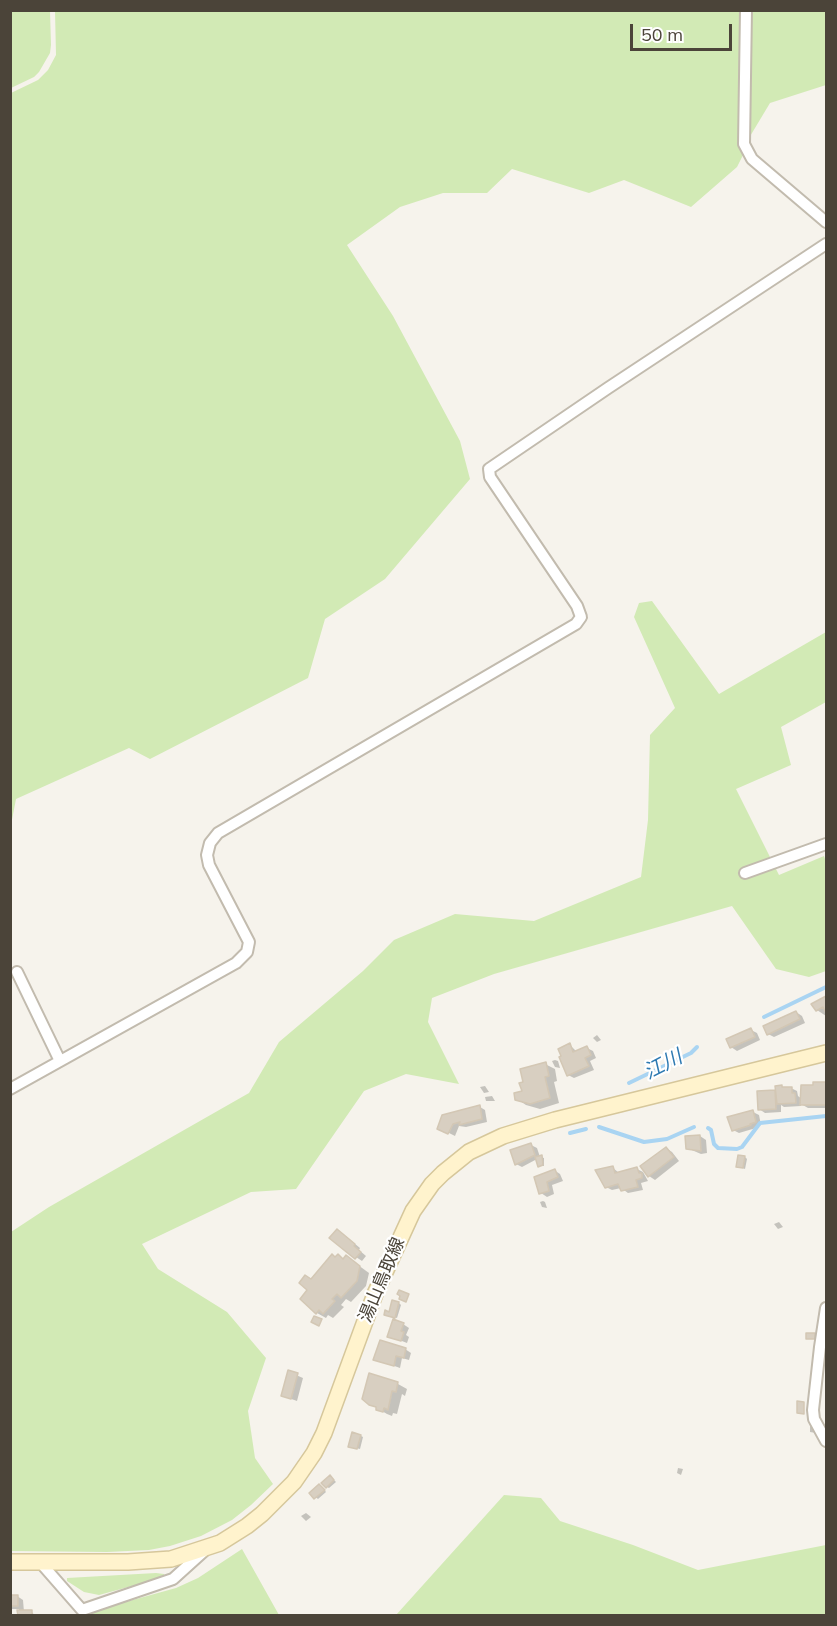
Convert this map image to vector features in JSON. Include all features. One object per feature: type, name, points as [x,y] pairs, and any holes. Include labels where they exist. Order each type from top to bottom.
[{"type":"main road","name":"湯山鳥取線","points":[[10,1562],[150,1561],[171,1558],[206,1549],[234,1536],[247,1526],[279,1497],[304,1469],[324,1432],[375,1293],[404,1229],[423,1196],[455,1162],[484,1144],[533,1126],[826,1053]]},
{"type":"street","points":[[746,10],[744,144],[752,159],[826,222]]},
{"type":"street","points":[[10,1089],[236,963],[247,952],[249,942],[209,865],[207,855],[210,843],[218,833],[576,624],[581,617],[577,606],[490,477],[489,469],[826,244]]},
{"type":"street","points":[[745,873],[826,844]]},
{"type":"street","points":[[17,972],[60,1061]]},
{"type":"street","points":[[826,1308],[813,1410],[814,1419],[826,1442]]},
{"type":"street","points":[[40,1562],[81,1612],[172,1579],[206,1549]]},
{"type":"green space","points":[[10,11],[50,11],[51,45],[50,53],[39,72],[34,77],[11,88]]},
{"type":"green space","points":[[55,11],[743,11],[744,153],[737,167],[691,207],[624,180],[589,193],[512,169],[487,193],[443,193],[400,207],[347,245],[393,316],[460,441],[470,479],[385,579],[325,619],[308,678],[150,759],[129,748],[16,799],[11,825],[11,93],[38,80],[48,70],[56,55]]},
{"type":"green space","points":[[750,11],[826,11],[826,85],[770,103],[746,143]]},
{"type":"green space","points":[[652,601],[719,694],[826,632],[826,702],[781,727],[791,765],[736,789],[779,875],[824,856],[826,862],[826,971],[809,977],[776,969],[732,906],[494,974],[432,998],[428,1022],[459,1084],[406,1074],[364,1091],[296,1189],[251,1192],[142,1244],[158,1269],[227,1312],[266,1358],[248,1411],[255,1458],[273,1484],[232,1520],[201,1536],[170,1546],[149,1550],[107,1552],[11,1551],[11,1232],[49,1207],[249,1093],[279,1042],[363,971],[394,940],[455,914],[534,921],[641,877],[648,820],[650,735],[675,708],[634,617],[639,603]]},
{"type":"green space","points":[[504,1495],[541,1498],[560,1521],[633,1545],[698,1570],[826,1545],[826,1615],[396,1615]]},
{"type":"green space","points":[[242,1549],[279,1615],[87,1615],[176,1588],[198,1578]]},
{"type":"green space","points":[[164,1574],[165,1577],[99,1595],[84,1592],[67,1581],[67,1578]]},
{"type":"building","points":[[826,996],[826,1013],[823,1007],[816,1011],[811,1004]]},
{"type":"building","points":[[796,1011],[800,1019],[767,1035],[763,1026]]},
{"type":"building","points":[[751,1028],[755,1037],[730,1048],[726,1039]]},
{"type":"building","points":[[570,1043],[573,1052],[587,1046],[591,1055],[585,1058],[589,1066],[567,1076],[558,1049]]},
{"type":"building","points":[[546,1062],[549,1076],[545,1077],[550,1098],[530,1104],[515,1100],[514,1093],[522,1091],[519,1083],[523,1082],[520,1069]]},
{"type":"building","points":[[813,1082],[826,1082],[826,1105],[800,1105],[801,1085],[813,1085]]},
{"type":"building","points":[[782,1085],[782,1087],[792,1087],[796,1103],[777,1104],[775,1086]]},
{"type":"building","points":[[775,1090],[776,1109],[758,1110],[757,1091]]},
{"type":"building","points":[[480,1105],[482,1119],[459,1125],[460,1122],[453,1124],[448,1134],[437,1129],[442,1115]]},
{"type":"building","points":[[753,1110],[756,1122],[732,1131],[727,1117]]},
{"type":"building","points":[[700,1135],[701,1151],[686,1149],[685,1136]]},
{"type":"building","points":[[531,1143],[535,1155],[515,1165],[510,1150]]},
{"type":"building","points":[[666,1147],[674,1157],[648,1177],[640,1166]]},
{"type":"building","points":[[542,1155],[543,1165],[538,1167],[535,1157]]},
{"type":"building","points":[[738,1155],[745,1156],[743,1168],[736,1167]]},
{"type":"building","points":[[613,1166],[615,1173],[637,1167],[639,1173],[642,1173],[642,1178],[636,1180],[638,1187],[621,1191],[618,1184],[605,1188],[595,1170]]},
{"type":"building","points":[[555,1169],[558,1177],[547,1182],[549,1191],[539,1194],[534,1177]]},
{"type":"building","points":[[337,1229],[361,1252],[355,1259],[329,1238]]},
{"type":"building","points":[[332,1254],[335,1257],[338,1254],[343,1259],[346,1255],[360,1266],[357,1281],[341,1298],[337,1294],[332,1299],[335,1301],[323,1314],[319,1310],[316,1314],[300,1299],[307,1290],[299,1283],[305,1275],[311,1279]]},
{"type":"building","points":[[399,1290],[409,1294],[406,1302],[399,1299],[400,1296],[397,1294]]},
{"type":"building","points":[[392,1300],[399,1302],[395,1318],[384,1315],[385,1310],[389,1312]]},
{"type":"building","points":[[314,1316],[322,1319],[319,1326],[311,1322]]},
{"type":"building","points":[[393,1319],[404,1323],[401,1341],[387,1337]]},
{"type":"building","points":[[806,1333],[815,1333],[815,1339],[806,1339]]},
{"type":"building","points":[[380,1340],[406,1348],[404,1358],[396,1356],[394,1366],[373,1360]]},
{"type":"building","points":[[288,1370],[298,1373],[291,1399],[281,1396]]},
{"type":"building","points":[[369,1373],[398,1382],[396,1392],[392,1391],[388,1410],[384,1408],[383,1412],[376,1410],[376,1407],[362,1399]]},
{"type":"building","points":[[797,1401],[804,1402],[804,1414],[797,1413]]},
{"type":"building","points":[[352,1432],[361,1435],[357,1449],[348,1447]]},
{"type":"building","points":[[330,1475],[334,1480],[326,1488],[321,1483]]},
{"type":"building","points":[[319,1484],[325,1490],[314,1499],[309,1493]]},
{"type":"building","points":[[10,1595],[18,1595],[18,1606],[10,1606]]},
{"type":"building","points":[[17,1610],[32,1610],[32,1616],[18,1616]]},
{"type":"waterway","name":"江川","points":[[764,1017],[826,987]]},
{"type":"waterway","name":"江川","points":[[629,1083],[691,1053],[697,1047]]},
{"type":"waterway","points":[[708,1128],[718,1148],[737,1149],[742,1147],[760,1123],[826,1116]]},
{"type":"waterway","points":[[599,1127],[644,1142],[667,1139],[694,1127]]},
{"type":"waterway","points":[[570,1133],[586,1129]]}]
